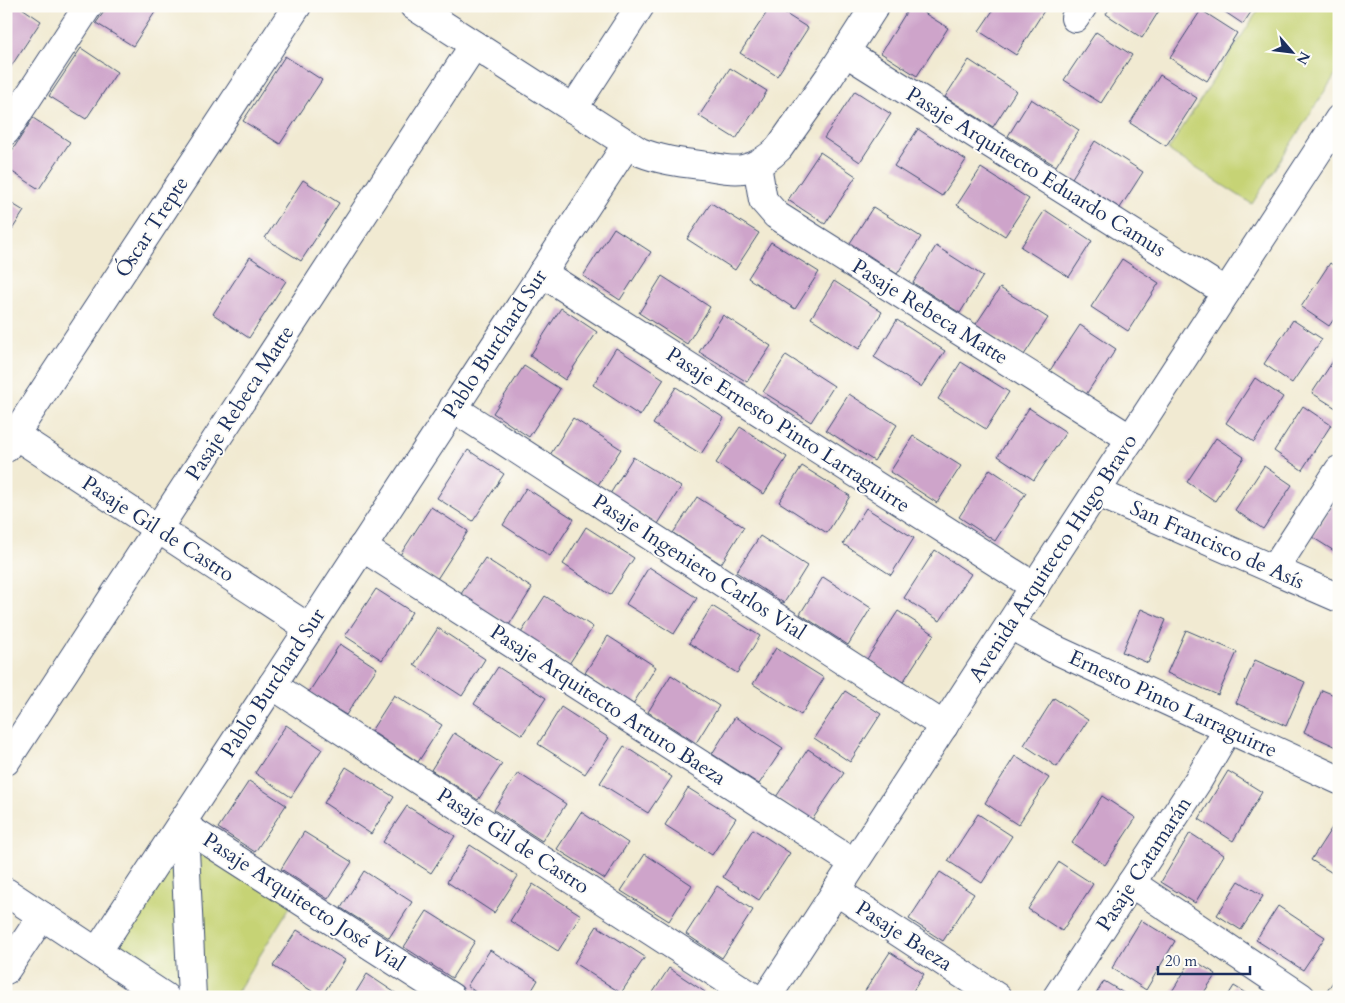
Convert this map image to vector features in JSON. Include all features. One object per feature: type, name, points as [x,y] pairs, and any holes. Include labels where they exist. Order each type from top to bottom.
[{"type":"street","points":[[6,131],[88,6]]},
{"type":"street","name":"Óscar Trepte","points":[[9,438],[297,6]]},
{"type":"street","points":[[414,6],[640,152],[663,160],[727,169],[742,169],[757,165],[770,158],[780,148],[875,6]]},
{"type":"street","points":[[572,109],[640,6]]},
{"type":"street","name":"Pasaje Rebeca Matte","points":[[6,761],[474,45]]},
{"type":"street","name":"Pasaje Arquitecto Eduardo Camus","points":[[845,52],[1226,292]]},
{"type":"street","name":"Avenida Arquitecto Hugo Bravo","points":[[767,997],[1339,119]]},
{"type":"street","name":"Pablo Burchard Sur","points":[[97,952],[627,144]]},
{"type":"street","name":"Pasaje Rebeca Matte","points":[[757,165],[763,200],[776,215],[1130,439]]},
{"type":"street","name":"Pasaje Ernesto Pinto Larraguirre","points":[[542,273],[1035,587]]},
{"type":"street","name":"Pasaje Ingeniero Carlos Vial","points":[[453,408],[944,726]]},
{"type":"street","name":"Pasaje Gil de Castro","points":[[9,438],[158,529],[309,628]]},
{"type":"street","points":[[1274,570],[1339,470]]},
{"type":"street","name":"San Francisco de Asís","points":[[1096,492],[1339,598]]},
{"type":"street","name":"Pasaje Arquitecto Arturo Baeza","points":[[362,547],[854,863]]},
{"type":"street","name":"Ernesto Pinto Larraguirre","points":[[1010,625],[1054,650],[1339,780]]},
{"type":"street","name":"Pasaje Gil de Castro","points":[[272,685],[753,997]]},
{"type":"street","name":"Pasaje Catamarán","points":[[1057,997],[1199,779],[1228,729]]},
{"type":"street","points":[[181,824],[185,850],[192,997]]},
{"type":"street","name":"Pasaje Arquitecto José Vial","points":[[181,824],[451,997]]},
{"type":"street","points":[[1131,883],[1302,997]]},
{"type":"street","name":"Pasaje Baeza","points":[[836,891],[997,997]]},
{"type":"street","points":[[6,892],[165,997]]},
{"type":"street","points":[[6,970],[42,916]]},
{"type":"green space","points":[[1261,6],[1339,6],[1339,69],[1252,204],[1168,150]]},
{"type":"green space","points":[[191,843],[293,902],[234,997],[197,997]]},
{"type":"green space","points":[[173,855],[182,995],[112,950]]},
{"type":"building","points":[[6,6],[19,6],[41,21],[10,68],[6,66]]},
{"type":"building","points":[[108,6],[159,6],[133,46],[96,23]]},
{"type":"building","points":[[771,6],[808,28],[777,76],[740,53]]},
{"type":"building","points":[[910,6],[913,6],[948,28],[917,76],[881,53]]},
{"type":"building","points":[[996,6],[1047,6],[1016,55],[979,31]]},
{"type":"building","points":[[1111,6],[1162,6],[1142,38],[1106,14]]},
{"type":"building","points":[[1216,6],[1255,6],[1243,24]]},
{"type":"building","points":[[1201,10],[1237,33],[1207,81],[1170,58]]},
{"type":"building","points":[[1096,32],[1132,55],[1101,103],[1064,80]]},
{"type":"building","points":[[81,48],[117,72],[86,119],[49,96]]},
{"type":"building","points":[[285,56],[322,80],[280,144],[243,121]]},
{"type":"building","points":[[969,60],[1016,91],[993,127],[945,97]]},
{"type":"building","points":[[730,68],[767,91],[736,139],[699,116]]},
{"type":"building","points":[[1160,75],[1197,98],[1166,146],[1130,123]]},
{"type":"building","points":[[855,91],[891,114],[860,162],[824,138]]},
{"type":"building","points":[[1031,99],[1079,130],[1056,166],[1008,136]]},
{"type":"building","points":[[33,118],[70,142],[39,189],[6,168],[6,160]]},
{"type":"building","points":[[918,129],[966,160],[942,196],[894,166]]},
{"type":"building","points":[[1095,141],[1143,172],[1120,208],[1072,178]]},
{"type":"building","points":[[820,152],[856,176],[825,224],[788,200]]},
{"type":"building","points":[[981,168],[1029,199],[1005,236],[957,205]]},
{"type":"building","points":[[303,180],[339,203],[301,261],[265,238]]},
{"type":"building","points":[[6,200],[24,211],[6,239]]},
{"type":"building","points":[[711,203],[759,233],[735,270],[687,239]]},
{"type":"building","points":[[873,207],[921,237],[897,274],[850,243]]},
{"type":"building","points":[[1045,210],[1092,241],[1069,277],[1021,247]]},
{"type":"building","points":[[614,228],[651,252],[620,300],[583,276]]},
{"type":"building","points":[[771,242],[819,272],[795,309],[748,278]]},
{"type":"building","points":[[936,246],[983,276],[960,313],[913,283]]},
{"type":"building","points":[[250,257],[286,281],[249,338],[213,314]]},
{"type":"building","points":[[1122,259],[1159,283],[1128,331],[1091,307]]},
{"type":"building","points":[[1330,263],[1339,269],[1339,312],[1329,326],[1301,307]]},
{"type":"building","points":[[662,276],[710,307],[687,344],[639,313]]},
{"type":"building","points":[[834,281],[882,312],[859,349],[811,318]]},
{"type":"building","points":[[1000,288],[1048,318],[1024,355],[976,324]]},
{"type":"building","points":[[561,308],[597,332],[565,380],[530,356]]},
{"type":"building","points":[[723,315],[771,346],[747,382],[699,352]]},
{"type":"building","points":[[897,320],[945,351],[921,387],[874,357]]},
{"type":"building","points":[[1293,320],[1322,339],[1292,383],[1264,364]]},
{"type":"building","points":[[1080,325],[1116,349],[1085,396],[1049,372]]},
{"type":"building","points":[[616,348],[664,379],[640,416],[593,385]]},
{"type":"building","points":[[1339,352],[1339,410],[1312,393]]},
{"type":"building","points":[[786,355],[834,386],[811,422],[763,392]]},
{"type":"building","points":[[961,362],[1009,392],[986,429],[938,399]]},
{"type":"building","points":[[524,366],[560,389],[529,437],[493,413]]},
{"type":"building","points":[[1255,378],[1283,397],[1254,442],[1226,423]]},
{"type":"building","points":[[676,387],[724,418],[701,454],[653,424]]},
{"type":"building","points":[[849,394],[897,425],[874,461],[826,430]]},
{"type":"building","points":[[1303,406],[1331,425],[1302,470],[1274,451]]},
{"type":"building","points":[[1029,408],[1066,432],[1034,480],[998,456]]},
{"type":"building","points":[[573,418],[621,449],[598,485],[550,455]]},
{"type":"building","points":[[740,427],[787,457],[764,494],[716,463]]},
{"type":"building","points":[[913,436],[961,466],[937,503],[890,472]]},
{"type":"building","points":[[1216,438],[1244,457],[1215,501],[1187,482]]},
{"type":"building","points":[[468,450],[504,474],[473,521],[437,498]]},
{"type":"building","points":[[633,457],[681,487],[658,524],[610,494]]},
{"type":"building","points":[[802,466],[850,496],[827,533],[779,502]]},
{"type":"building","points":[[1264,466],[1292,485],[1263,529],[1235,510]]},
{"type":"building","points":[[990,469],[1026,493],[995,541],[959,517]]},
{"type":"building","points":[[526,488],[574,519],[550,556],[503,525]]},
{"type":"building","points":[[1339,496],[1339,554],[1312,537]]},
{"type":"building","points":[[697,497],[744,527],[721,564],[673,533]]},
{"type":"building","points":[[431,507],[468,531],[437,579],[400,555]]},
{"type":"building","points":[[866,508],[914,538],[891,575],[843,544]]},
{"type":"building","points":[[586,527],[634,558],[610,595],[563,564]]},
{"type":"building","points":[[760,536],[807,566],[784,603],[736,572]]},
{"type":"building","points":[[935,550],[971,574],[940,621],[904,598]]},
{"type":"building","points":[[485,558],[532,588],[509,625],[461,594]]},
{"type":"building","points":[[649,567],[697,598],[674,634],[626,604]]},
{"type":"building","points":[[823,577],[871,608],[848,645],[800,614]]},
{"type":"building","points":[[376,589],[412,612],[382,660],[345,636]]},
{"type":"building","points":[[545,596],[593,627],[569,664],[521,633]]},
{"type":"building","points":[[712,606],[760,636],[737,673],[689,643]]},
{"type":"building","points":[[1141,609],[1166,620],[1148,663],[1122,652]]},
{"type":"building","points":[[898,611],[934,634],[903,682],[867,659]]},
{"type":"building","points":[[438,628],[485,659],[462,696],[414,665]]},
{"type":"building","points":[[1186,630],[1237,652],[1218,695],[1167,673]]},
{"type":"building","points":[[608,636],[656,667],[633,704],[585,673]]},
{"type":"building","points":[[340,644],[377,668],[346,715],[309,692]]},
{"type":"building","points":[[776,648],[824,678],[801,715],[753,684]]},
{"type":"building","points":[[1255,660],[1305,682],[1286,726],[1236,703]]},
{"type":"building","points":[[498,667],[546,698],[522,735],[474,704]]},
{"type":"building","points":[[671,675],[719,706],[696,743],[648,712]]},
{"type":"building","points":[[1322,690],[1339,697],[1339,748],[1304,732]]},
{"type":"building","points":[[845,691],[881,714],[850,762],[814,738]]},
{"type":"building","points":[[394,695],[442,725],[418,762],[371,731]]},
{"type":"building","points":[[1054,698],[1088,720],[1057,767],[1024,745]]},
{"type":"building","points":[[561,707],[609,738],[585,774],[538,744]]},
{"type":"building","points":[[735,717],[783,748],[759,784],[712,754]]},
{"type":"building","points":[[286,725],[322,749],[291,797],[255,773]]},
{"type":"building","points":[[454,733],[502,764],[478,800],[431,770]]},
{"type":"building","points":[[624,746],[672,777],[648,813],[600,783]]},
{"type":"building","points":[[808,749],[844,773],[812,820],[776,797]]},
{"type":"building","points":[[1015,756],[1049,778],[1018,825],[985,803]]},
{"type":"building","points":[[346,767],[394,797],[371,834],[324,803]]},
{"type":"building","points":[[1228,771],[1262,792],[1233,841],[1199,819]]},
{"type":"building","points":[[518,773],[566,804],[542,841],[494,810]]},
{"type":"building","points":[[249,781],[286,805],[255,852],[218,828]]},
{"type":"building","points":[[688,788],[736,818],[712,855],[665,825]]},
{"type":"building","points":[[1102,796],[1136,818],[1105,865],[1072,843]]},
{"type":"building","points":[[407,806],[455,836],[431,873],[383,842]]},
{"type":"building","points":[[581,812],[628,843],[605,879],[557,849]]},
{"type":"building","points":[[978,814],[1012,836],[982,883],[948,861]]},
{"type":"building","points":[[1333,826],[1339,830],[1339,877],[1311,860]]},
{"type":"building","points":[[753,829],[790,853],[759,900],[723,877]]},
{"type":"building","points":[[304,832],[352,862],[328,899],[281,869]]},
{"type":"building","points":[[1190,833],[1224,855],[1195,903],[1161,882]]},
{"type":"building","points":[[470,845],[518,876],[494,913],[447,882]]},
{"type":"building","points":[[645,854],[692,885],[669,921],[621,891]]},
{"type":"building","points":[[1059,862],[1093,884],[1062,931],[1028,909]]},
{"type":"building","points":[[364,871],[412,902],[389,938],[341,908]]},
{"type":"building","points":[[940,872],[974,894],[943,941],[909,919]]},
{"type":"building","points":[[1239,881],[1263,896],[1241,930],[1217,915]]},
{"type":"building","points":[[533,884],[581,915],[558,951],[510,921]]},
{"type":"building","points":[[717,886],[753,910],[722,958],[686,934]]},
{"type":"building","points":[[1278,906],[1325,937],[1303,970],[1256,940]]},
{"type":"building","points":[[427,911],[475,941],[452,978],[404,947]]},
{"type":"building","points":[[1141,920],[1175,941],[1146,990],[1112,968]]},
{"type":"building","points":[[597,926],[645,957],[621,993],[574,963]]},
{"type":"building","points":[[297,930],[345,960],[321,997],[273,966]]},
{"type":"building","points":[[490,950],[538,980],[528,997],[483,997],[467,986]]},
{"type":"building","points":[[890,952],[924,974],[909,997],[861,997]]},
{"type":"building","points":[[1192,959],[1216,974],[1201,997],[1176,997],[1171,993]]},
{"type":"building","points":[[669,968],[705,992],[702,997],[650,997]]},
{"type":"building","points":[[1339,972],[1339,997],[1333,997],[1326,993]]},
{"type":"building","points":[[367,974],[391,990],[402,997],[353,997]]},
{"type":"building","points":[[1104,981],[1130,997],[1094,997]]},
{"type":"building","points":[[1234,986],[1252,997],[1227,997]]}]
